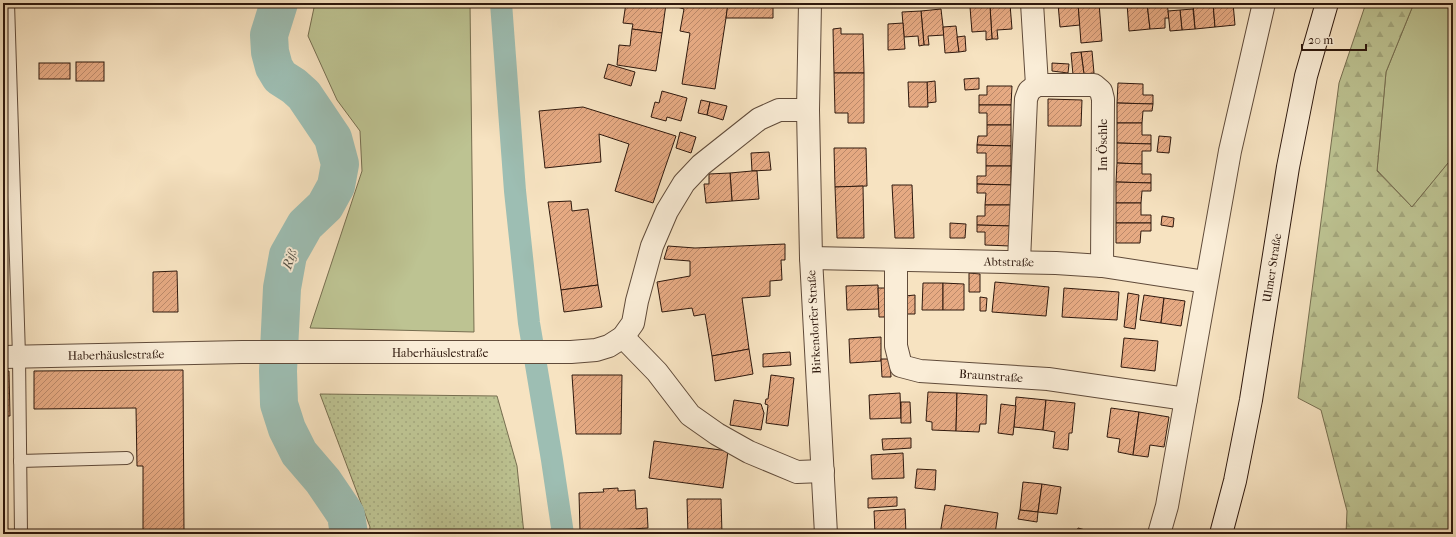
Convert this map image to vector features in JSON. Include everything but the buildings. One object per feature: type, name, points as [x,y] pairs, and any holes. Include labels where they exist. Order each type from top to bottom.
[{"type":"street","name":"Birkendorfer Straße","points":[[810,3],[808,110],[811,258],[826,534]]},
{"type":"street","points":[[1019,262],[1026,99],[1029,91],[1037,85],[1032,3]]},
{"type":"street","points":[[1159,534],[1167,506],[1230,151],[1264,3]]},
{"type":"street","name":"Ulmer Straße","points":[[1221,534],[1235,481],[1251,400],[1288,167],[1306,76],[1327,3]]},
{"type":"street","name":"Im Öschle","points":[[1037,85],[1094,85],[1101,90],[1103,99],[1102,266]]},
{"type":"street","points":[[808,110],[779,110],[759,119],[701,165],[684,183],[667,211],[652,246],[637,301],[633,323],[623,337],[657,372],[690,415],[712,430],[749,452],[796,472],[823,471]]},
{"type":"street","name":"Abtstraße","points":[[811,258],[1019,262],[1102,266],[1206,282]]},
{"type":"street","name":"Braunstraße","points":[[896,260],[896,346],[902,366],[920,371],[1048,379],[1186,399]]},
{"type":"street","name":"Haberhäuslestraße","points":[[11,356],[252,352],[571,352],[596,350],[609,346],[623,337]]},
{"type":"lane","points":[[8,3],[11,356],[20,461],[21,534]]},
{"type":"lane","points":[[20,461],[127,458]]},
{"type":"green space","points":[[315,3],[470,3],[474,332],[310,328],[362,171],[360,131],[337,100],[308,36]]},
{"type":"green space","points":[[1366,3],[1414,3],[1386,72],[1377,171],[1412,207],[1453,157],[1453,534],[1346,534],[1347,511],[1321,410],[1298,398],[1339,83]]},
{"type":"green space","points":[[1414,3],[1453,3],[1453,157],[1412,207],[1377,170],[1386,72]]},
{"type":"green space","points":[[320,394],[497,396],[517,466],[524,534],[369,534],[370,527]]},
{"type":"waterway","name":"Riß","points":[[279,3],[269,35],[270,52],[274,67],[280,77],[304,95],[333,138],[340,164],[336,186],[325,206],[305,225],[288,255],[282,288],[278,371],[279,404],[287,429],[299,453],[323,481],[346,515],[349,534]]},
{"type":"waterway","points":[[501,3],[515,191],[529,323],[563,534]]}]
